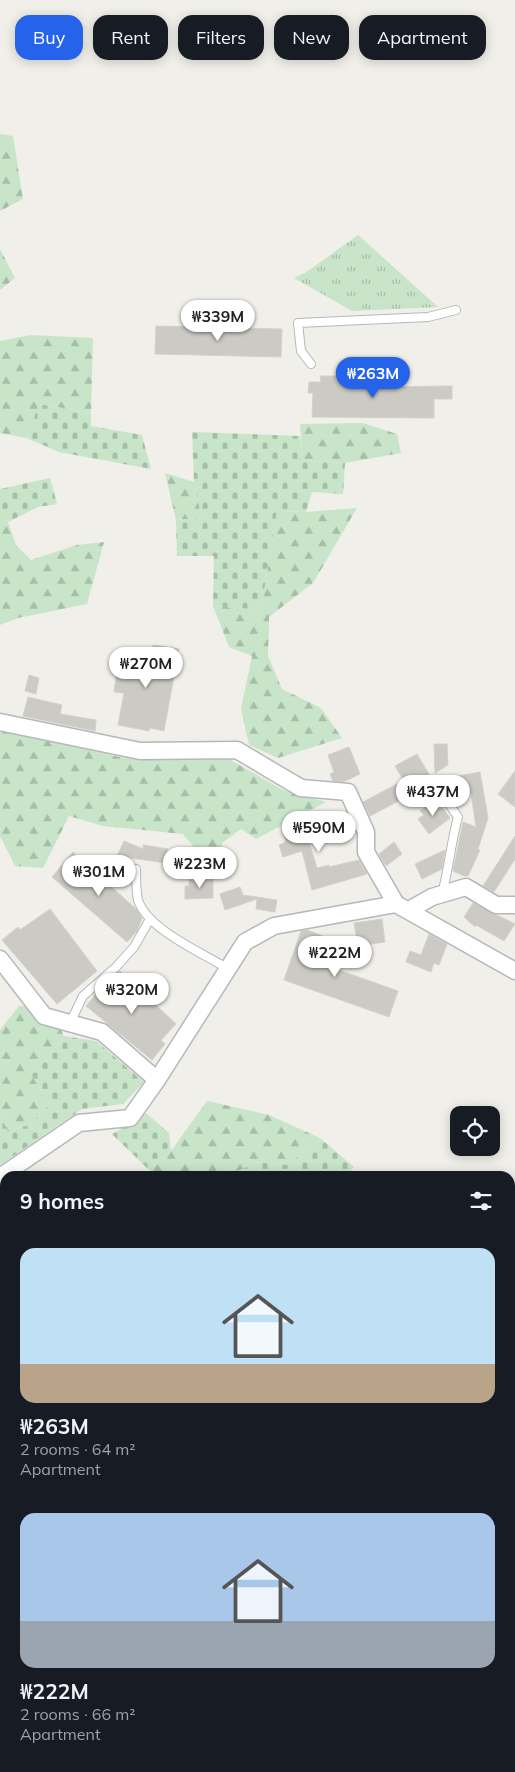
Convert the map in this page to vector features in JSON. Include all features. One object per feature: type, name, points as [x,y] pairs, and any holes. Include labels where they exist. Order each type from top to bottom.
[{"type":"street","points":[[0,722],[140,751],[237,750],[301,788],[348,792],[366,832],[366,852],[402,907],[515,971]]},
{"type":"street","points":[[9,1171],[79,1123],[130,1118],[157,1080],[245,942],[274,926],[402,907],[466,887],[496,905],[515,905]]},
{"type":"street","points":[[0,960],[44,1016],[102,1032],[157,1080]]},
{"type":"lane","points":[[311,364],[301,351],[298,323],[428,317],[456,310]]},
{"type":"lane","points":[[442,894],[450,863],[451,840],[458,817],[449,804]]},
{"type":"lane","points":[[136,869],[138,901],[150,919],[162,929],[227,968]]},
{"type":"lane","points":[[70,1023],[82,996],[134,947],[150,919]]},
{"type":"green space","points":[[0,134],[13,136],[23,199],[0,211]]},
{"type":"green space","points":[[358,235],[438,307],[352,311],[294,278],[308,271]]},
{"type":"green space","points":[[0,249],[15,278],[0,290]]},
{"type":"green space","points":[[30,335],[93,338],[91,413],[40,404],[27,438],[0,433],[0,341]]},
{"type":"green space","points":[[39,404],[91,413],[91,426],[142,435],[151,469],[59,452],[27,438]]},
{"type":"green space","points":[[363,423],[397,434],[401,453],[345,463],[303,460],[300,424]]},
{"type":"green space","points":[[192,432],[300,436],[304,460],[345,463],[343,494],[312,492],[306,512],[277,511],[261,610],[213,606],[214,556],[177,556],[176,520],[202,518],[194,482]]},
{"type":"green space","points":[[165,473],[194,482],[202,518],[176,520]]},
{"type":"green space","points":[[50,478],[57,504],[38,507],[8,522],[0,518],[0,489]]},
{"type":"green space","points":[[357,508],[313,583],[269,617],[268,656],[282,689],[321,708],[342,738],[278,758],[249,745],[241,709],[252,656],[229,647],[213,606],[261,610],[277,511],[306,512]]},
{"type":"green space","points":[[0,518],[8,522],[16,545],[31,560],[77,545],[104,542],[87,604],[18,618],[0,625]]},
{"type":"green space","points":[[0,729],[124,758],[229,759],[283,790],[326,802],[256,839],[241,829],[222,843],[226,868],[197,851],[183,834],[103,826],[69,816],[43,868],[15,866],[0,836]]},
{"type":"green space","points":[[48,1005],[64,1036],[47,1059],[30,1073],[50,1104],[31,1124],[8,1132],[0,1114],[0,1030],[19,1006]]},
{"type":"green space","points":[[64,1036],[96,1041],[144,1082],[123,1104],[82,1109],[0,1165],[0,1114],[8,1132],[31,1124],[50,1104],[30,1073],[47,1059]]},
{"type":"green space","points":[[207,1101],[269,1115],[320,1138],[288,1165],[260,1162],[238,1171],[151,1171],[148,1169],[171,1151]]},
{"type":"green space","points":[[146,1113],[169,1133],[171,1151],[148,1169],[112,1134]]},
{"type":"green space","points":[[320,1138],[354,1167],[350,1171],[238,1171],[260,1162],[288,1165]]},
{"type":"building","points":[[156,326],[282,329],[281,357],[155,354]]},
{"type":"building","points":[[320,376],[371,376],[372,387],[452,386],[452,399],[434,399],[434,418],[312,417],[313,393],[308,393],[309,382],[321,382]]},
{"type":"building","points":[[153,645],[179,649],[164,731],[150,728],[149,731],[118,725],[124,693],[114,692],[119,657],[150,661]]},
{"type":"building","points":[[29,675],[39,678],[36,694],[25,691]]},
{"type":"building","points":[[28,697],[62,705],[60,714],[96,720],[95,731],[23,716]]},
{"type":"building","points":[[434,744],[447,744],[448,765],[435,773]]},
{"type":"building","points":[[349,747],[360,774],[343,782],[333,781],[330,774],[334,772],[328,755]]},
{"type":"building","points":[[417,754],[430,776],[408,788],[395,766]]},
{"type":"building","points":[[515,771],[515,807],[498,794]]},
{"type":"building","points":[[480,772],[488,818],[478,849],[480,850],[468,876],[464,876],[453,871],[463,822],[476,827],[471,793],[450,796],[447,778]]},
{"type":"building","points":[[397,784],[404,798],[370,816],[363,802]]},
{"type":"building","points":[[436,799],[450,818],[429,834],[418,819],[424,815],[420,811]]},
{"type":"building","points":[[332,813],[338,832],[309,842],[317,868],[359,860],[367,874],[312,890],[302,851],[283,857],[279,845],[286,842],[283,831]]},
{"type":"building","points":[[515,836],[515,859],[494,892],[483,886]]},
{"type":"building","points":[[124,841],[143,849],[143,845],[168,849],[166,863],[117,856]]},
{"type":"building","points":[[394,842],[402,854],[386,866],[379,854]]},
{"type":"building","points":[[445,850],[442,869],[422,879],[415,864]]},
{"type":"building","points":[[73,852],[136,909],[142,918],[137,931],[127,942],[52,877]]},
{"type":"building","points":[[213,879],[213,898],[185,899],[185,886],[189,886],[189,880]]},
{"type":"building","points":[[240,887],[243,895],[277,900],[275,912],[256,909],[257,899],[225,910],[220,894]]},
{"type":"building","points":[[473,903],[515,924],[504,941],[476,925],[475,927],[464,917]]},
{"type":"building","points":[[50,909],[97,971],[57,1004],[2,940],[18,927],[20,930]]},
{"type":"building","points":[[382,919],[385,942],[358,946],[354,923]]},
{"type":"building","points":[[307,930],[328,938],[319,963],[398,991],[389,1017],[284,980],[301,931]]},
{"type":"building","points":[[429,934],[447,944],[439,965],[434,963],[431,972],[406,962],[410,951],[421,955]]},
{"type":"building","points":[[120,971],[176,1024],[161,1040],[165,1044],[152,1060],[86,1006],[103,986]]}]
